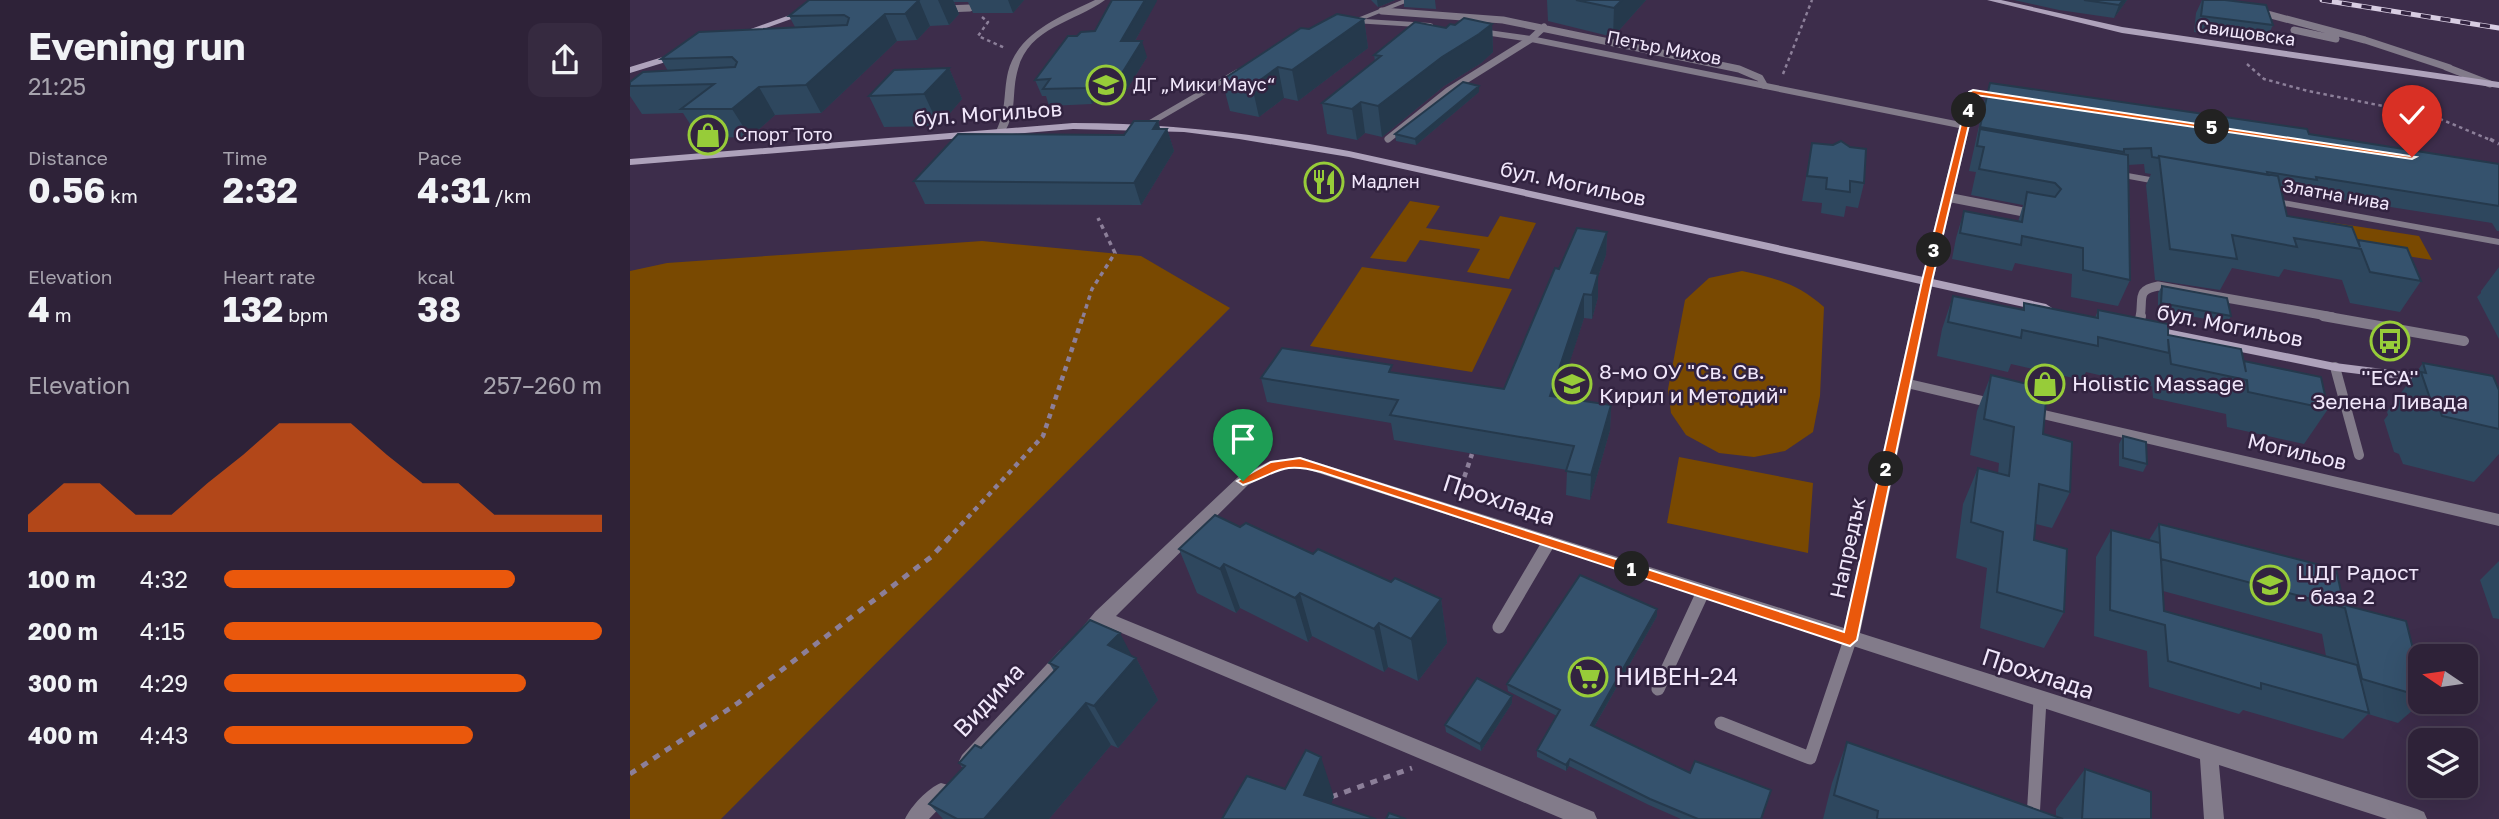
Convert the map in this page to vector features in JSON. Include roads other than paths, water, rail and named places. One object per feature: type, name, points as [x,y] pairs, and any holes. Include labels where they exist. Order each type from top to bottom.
[{"type":"street","points":[[726,39],[840,0]]},
{"type":"street","points":[[1000,131],[1011,113],[1011,76],[1019,53],[1037,35],[1101,0]]},
{"type":"street","points":[[1341,26],[1409,0]]},
{"type":"street","name":"Свищовска","points":[[1991,0],[2122,30],[2495,85]]},
{"type":"street","points":[[1354,21],[1438,27]]},
{"type":"street","name":"Петър Михов","points":[[1465,30],[1531,39],[1965,126]]},
{"type":"street","points":[[630,70],[688,52]]},
{"type":"street","points":[[1144,126],[1254,64]]},
{"type":"street","name":"Напредък","points":[[1850,640],[1927,281],[1973,92],[2019,98]]},
{"type":"street","name":"бул. Могильов","points":[[630,162],[1000,131],[1144,126],[1227,132],[1363,158],[2061,311]]},
{"type":"street","points":[[1960,146],[1973,148]]},
{"type":"street","points":[[2095,170],[2175,184]]},
{"type":"street","name":"Златна нива","points":[[2256,199],[2499,242]]},
{"type":"street","name":"бул. Могильов","points":[[2125,325],[2335,367],[2446,380]]},
{"type":"street","name":"Могильов","points":[[1905,383],[2499,520]]},
{"type":"street","name":"Прохлада","points":[[1101,617],[1243,481],[1275,465],[1300,462],[1850,640],[2417,819]]},
{"type":"street","points":[[1101,617],[1587,819]]},
{"type":"street","name":"Видима","points":[[915,819],[1101,617]]},
{"type":"street","points":[[2209,754],[2214,819]]},
{"type":"lane","points":[[932,9],[970,8]]},
{"type":"lane","points":[[2245,8],[2365,40],[2495,85]]},
{"type":"lane","points":[[1382,10],[1503,20],[1544,27],[1739,69],[1760,78],[1764,85]]},
{"type":"lane","points":[[802,13],[828,13]]},
{"type":"lane","points":[[1388,139],[1448,90],[1531,39],[1544,27]]},
{"type":"lane","points":[[2294,30],[2359,43],[2450,68]]},
{"type":"lane","points":[[1947,197],[2043,216]]},
{"type":"lane","points":[[2138,328],[2142,310],[2141,295],[2147,288],[2158,285],[2465,341]]},
{"type":"lane","points":[[2335,367],[2359,455]]},
{"type":"lane","points":[[1499,627],[1549,542]]},
{"type":"lane","points":[[1658,689],[1703,592]]},
{"type":"lane","points":[[1721,723],[1810,758],[1850,640]]},
{"type":"lane","points":[[2033,819],[2040,700]]},
{"type":"railway","points":[[2322,0],[2499,28]]},
{"type":"place","name":"ДГ „Мики Маус“","points":[[1106,85]]},
{"type":"place","name":"Спорт Тото","points":[[708,135]]},
{"type":"place","name":"Мадлен","points":[[1324,182]]},
{"type":"place","name":"''ЕСА'' Зелена Ливада","points":[[2390,341]]},
{"type":"place","name":"8-мо ОУ \"Св. Св. Кирил и Методий\"","points":[[1572,384]]},
{"type":"place","name":"Holistic Massage","points":[[2045,384]]},
{"type":"place","name":"ЦДГ Радост - база 2","points":[[2270,585]]},
{"type":"place","name":"НИВЕН-24","points":[[1588,677]]}]
